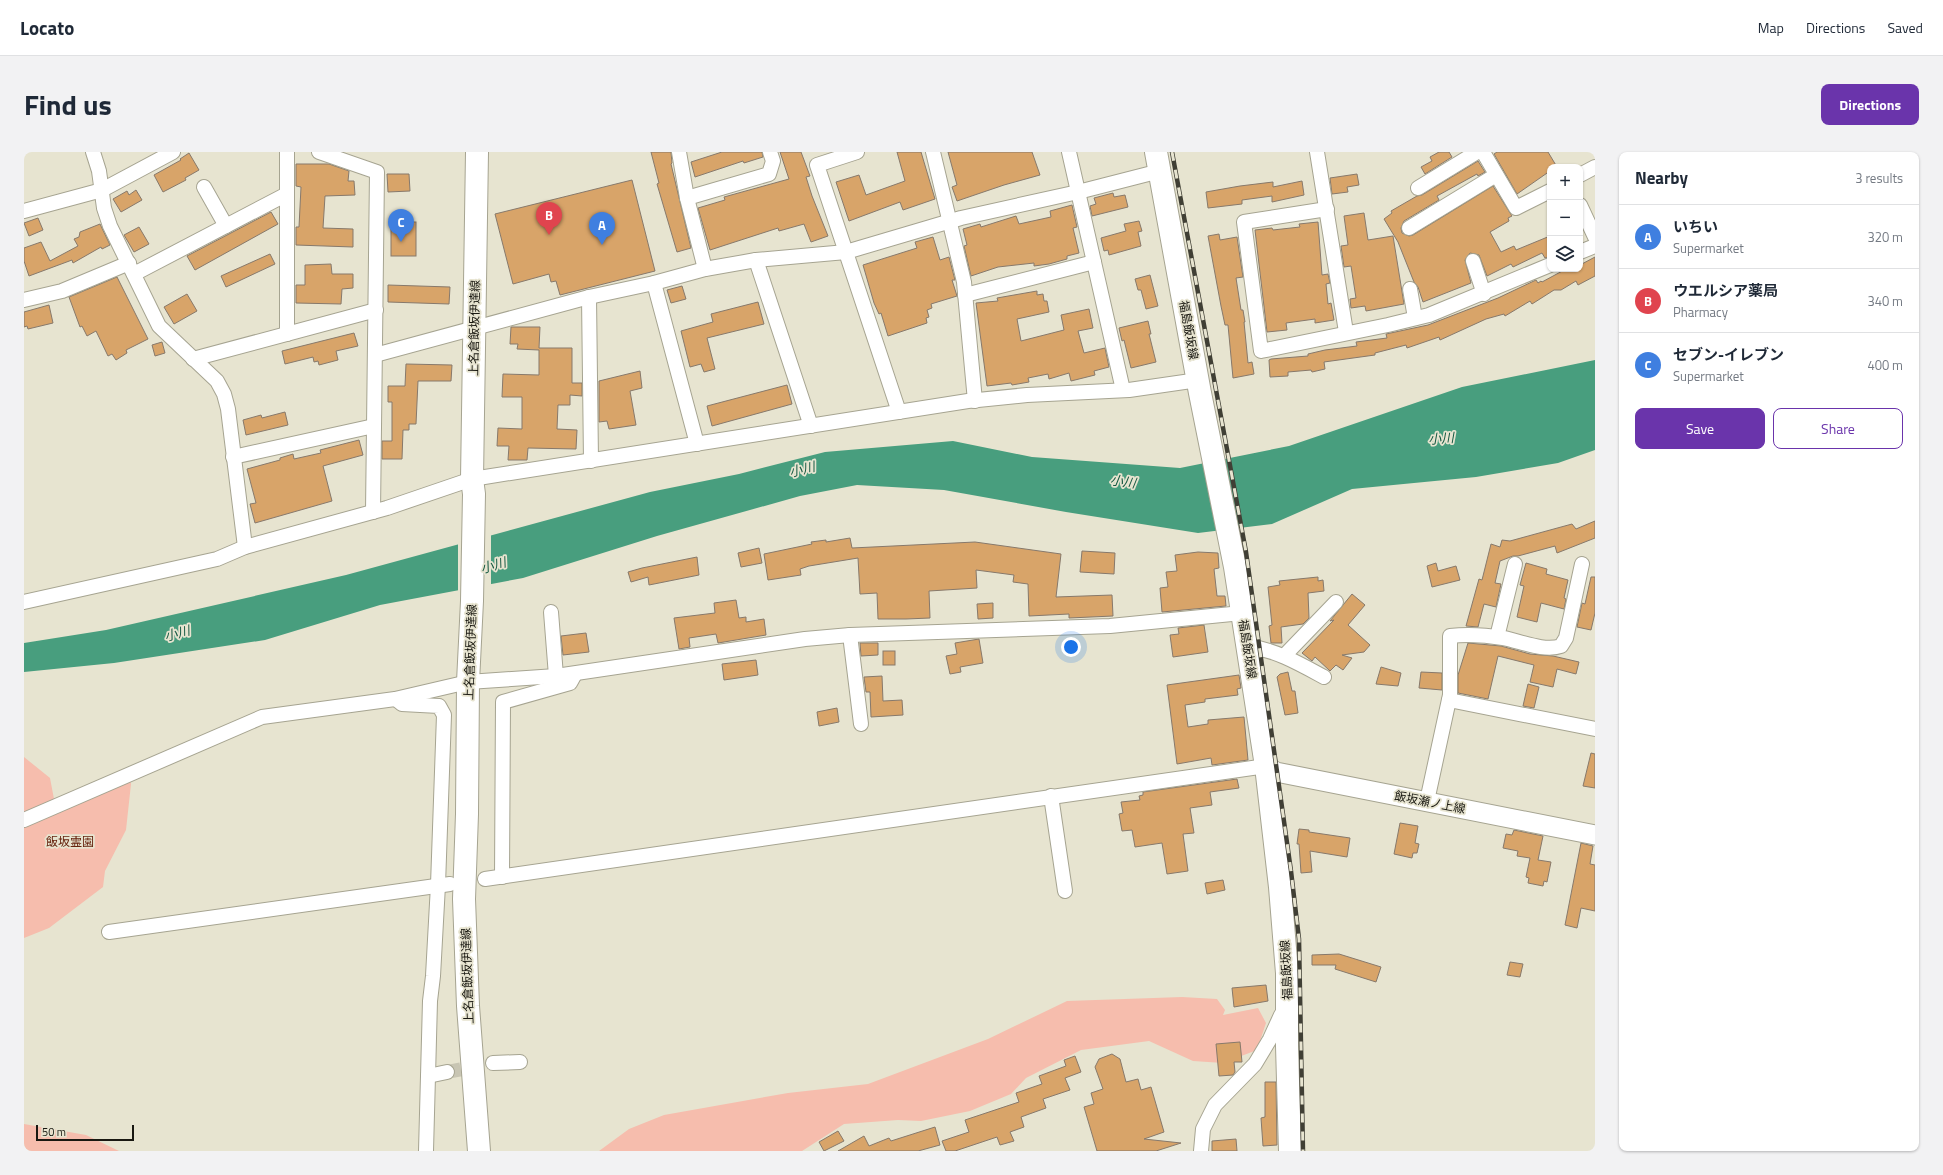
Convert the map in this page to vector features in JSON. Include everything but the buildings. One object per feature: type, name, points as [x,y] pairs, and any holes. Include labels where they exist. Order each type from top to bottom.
[{"type":"main road","name":"上名倉飯坂伊達線","points":[[477,152],[472,601],[468,682],[467,814],[464,899],[468,1006],[479,1151]]},
{"type":"main road","name":"福島飯坂線","points":[[1158,162],[1199,387],[1235,567],[1266,766],[1280,887],[1287,973],[1287,1046],[1290,1151]]},
{"type":"main road","name":"飯坂瀬ノ上線","points":[[1266,766],[1276,772],[1595,835]]},
{"type":"street","points":[[93,152],[102,190],[104,208],[110,226],[159,326],[217,381],[224,394],[228,409],[245,548]]},
{"type":"street","points":[[24,211],[102,190],[173,152]]},
{"type":"street","points":[[287,152],[287,334]]},
{"type":"street","points":[[319,152],[377,172],[373,512]]},
{"type":"street","points":[[679,152],[687,198],[705,269]]},
{"type":"street","points":[[687,198],[769,174],[773,161],[770,152]]},
{"type":"street","points":[[857,152],[817,165],[899,412]]},
{"type":"street","points":[[933,152],[950,221],[965,295],[975,400]]},
{"type":"street","points":[[1070,152],[1123,390]]},
{"type":"street","points":[[1317,152],[1346,332]]},
{"type":"street","points":[[1418,188],[1477,152]]},
{"type":"street","points":[[1483,152],[1516,208],[1547,192]]},
{"type":"street","points":[[375,355],[589,297],[654,284],[705,269],[756,260],[846,252],[950,221],[1078,192],[1158,162]]},
{"type":"street","points":[[1583,173],[1595,167]]},
{"type":"street","points":[[1409,228],[1496,175]]},
{"type":"street","points":[[204,187],[226,226]]},
{"type":"street","points":[[24,300],[62,291],[131,269],[226,226],[287,194]]},
{"type":"street","points":[[1327,210],[1244,222],[1262,351],[1415,318],[1484,294],[1547,266]]},
{"type":"street","points":[[1583,211],[1595,237]]},
{"type":"street","points":[[1583,251],[1595,246]]},
{"type":"street","points":[[756,260],[811,426]]},
{"type":"street","points":[[965,295],[1094,262]]},
{"type":"street","points":[[1473,262],[1484,294]]},
{"type":"street","points":[[654,284],[697,444]]},
{"type":"street","points":[[1410,289],[1415,318]]},
{"type":"street","points":[[589,297],[591,461]]},
{"type":"street","points":[[193,359],[376,310]]},
{"type":"street","points":[[24,602],[217,559],[245,548],[373,512],[473,487],[591,461],[975,400],[1027,395],[1199,387]]},
{"type":"street","points":[[233,457],[374,426]]},
{"type":"street","points":[[1497,637],[1515,564]]},
{"type":"street","points":[[1427,801],[1449,700],[1450,636],[1468,634],[1497,637],[1549,647],[1561,646],[1566,638],[1582,564]]},
{"type":"street","points":[[1284,656],[1336,602]]},
{"type":"street","points":[[551,612],[556,676]]},
{"type":"street","points":[[24,820],[251,720],[262,717],[395,699],[468,682],[575,674],[805,639],[850,635],[1110,626],[1242,613]]},
{"type":"street","points":[[850,635],[861,724]]},
{"type":"street","points":[[1248,646],[1260,648],[1284,656],[1324,676]]},
{"type":"street","points":[[502,877],[503,702],[570,683],[575,674]]},
{"type":"street","points":[[395,699],[402,704],[439,706],[444,715],[444,884],[430,1001],[426,1151]]},
{"type":"street","points":[[1449,700],[1595,729]]},
{"type":"street","points":[[485,879],[1266,766]]},
{"type":"street","points":[[1051,796],[1065,891]]},
{"type":"street","points":[[109,932],[444,884]]},
{"type":"street","points":[[1201,1151],[1203,1129],[1215,1105],[1255,1064],[1270,1039],[1281,1015],[1288,1016]]},
{"type":"street","points":[[493,1063],[520,1062]]},
{"type":"street","points":[[428,1076],[447,1072]]},
{"type":"green space","name":"飯坂霊園","points":[[24,757],[50,778],[54,799],[128,767],[131,784],[126,830],[105,871],[103,887],[49,928],[24,938]]},
{"type":"green space","points":[[1182,997],[1217,999],[1225,1010],[1223,1015],[1258,1008],[1266,1023],[1257,1050],[1223,1063],[1193,1061],[1149,1041],[1081,1050],[1026,1078],[1011,1094],[970,1111],[921,1121],[898,1120],[844,1124],[802,1151],[599,1151],[629,1129],[664,1115],[788,1093],[868,1084],[988,1039],[1067,1001]]},
{"type":"green space","points":[[24,1124],[86,1135],[119,1151],[24,1151]]},
{"type":"water","name":"小川","points":[[1595,360],[1595,450],[1558,463],[1476,477],[1352,489],[1272,524],[1198,533],[1066,512],[944,490],[857,485],[800,496],[657,536],[523,578],[380,605],[265,640],[114,663],[24,672],[24,643],[106,630],[346,575],[650,492],[739,474],[825,452],[953,441],[1032,457],[1180,468],[1289,446],[1462,387]]},
{"type":"pier","points":[[491,533],[491,586],[458,593],[458,542]]},
{"type":"tunnel","points":[[447,1072],[493,1063]]},
{"type":"railway","points":[[1172,152],[1246,552],[1291,871],[1299,939],[1303,1151]]},
{"type":"place","name":"ウエルシア薬局","points":[[549,235]]},
{"type":"place","name":"セブン-イレブン","points":[[401,242]]},
{"type":"place","name":"いちい","points":[[602,245]]}]
